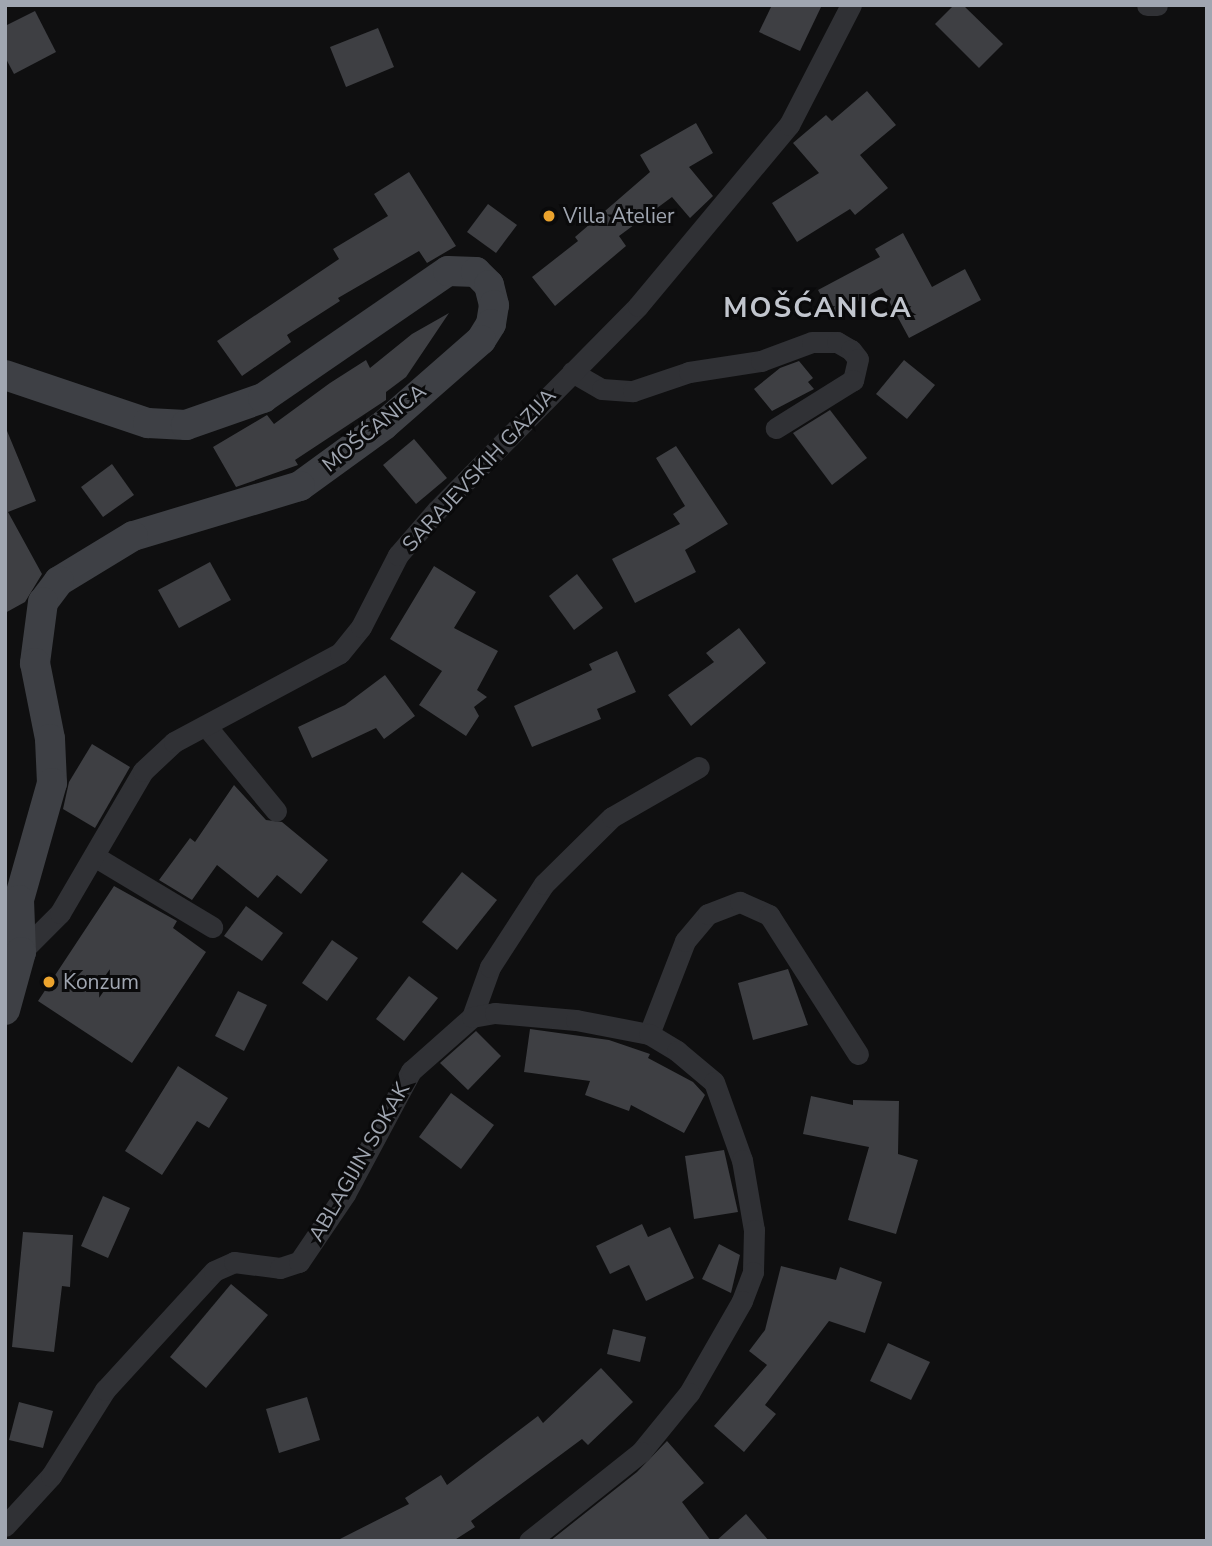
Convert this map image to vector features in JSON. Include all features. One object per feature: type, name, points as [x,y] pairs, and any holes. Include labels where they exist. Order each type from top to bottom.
[{"type":"main road","name":"MOŠĆANICA","points":[[5,375],[148,424],[186,425],[262,398],[448,271],[476,272],[489,285],[494,305],[481,340],[384,425],[300,486],[133,536],[59,581],[43,602],[35,663],[50,739],[52,783],[19,900],[21,951]]},
{"type":"main road","points":[[5,1010],[21,951]]},
{"type":"street","name":"SARAJEVSKIH GAZIJA","points":[[21,951],[60,913],[142,771],[174,742],[340,653],[361,627],[398,555],[703,233],[789,125],[851,5]]},
{"type":"street","points":[[1147,5],[1157,5]]},
{"type":"street","points":[[572,372],[602,390],[633,391],[688,372],[761,361],[812,342],[837,342],[851,350],[858,359],[853,380],[776,428]]},
{"type":"street","points":[[206,726],[276,811]]},
{"type":"street","points":[[529,1541],[641,1452],[689,1393],[742,1301],[753,1272],[754,1230],[742,1160],[714,1082],[649,1034],[576,1020],[495,1013],[472,1017],[490,967],[544,884],[612,817],[699,767]]},
{"type":"street","points":[[94,856],[212,927]]},
{"type":"street","points":[[649,1034],[685,941],[708,914],[740,902],[769,915],[858,1054]]},
{"type":"street","name":"ABLAGIJIN SOKAK","points":[[5,1526],[51,1476],[105,1390],[214,1271],[234,1262],[280,1268],[299,1262],[345,1194],[411,1071],[472,1017]]},
{"type":"building","points":[[772,5],[822,5],[800,51],[759,32]]},
{"type":"building","points":[[954,5],[963,5],[1003,44],[979,68],[935,24]]},
{"type":"building","points":[[35,11],[56,52],[14,74],[5,57],[5,26]]},
{"type":"building","points":[[378,28],[394,67],[346,87],[330,47]]},
{"type":"building","points":[[867,91],[896,125],[860,155],[888,188],[855,215],[850,209],[797,242],[772,203],[819,173],[793,143],[826,115],[832,121]]},
{"type":"building","points":[[696,123],[713,153],[689,167],[713,196],[690,218],[672,197],[619,236],[626,246],[555,306],[532,277],[578,241],[575,237],[650,172],[640,155]]},
{"type":"building","points":[[409,172],[456,246],[427,263],[419,251],[338,298],[340,301],[287,335],[291,342],[242,376],[217,341],[339,259],[333,249],[388,216],[374,194]]},
{"type":"building","points":[[488,204],[517,225],[496,253],[467,232]]},
{"type":"building","points":[[903,233],[932,287],[965,269],[981,300],[909,338],[882,288],[832,315],[818,290],[880,257],[875,249]]},
{"type":"building","points":[[449,313],[406,377],[386,392],[386,400],[295,460],[298,465],[236,487],[213,447],[267,415],[274,424],[366,360],[370,368],[412,334]]},
{"type":"building","points":[[904,360],[935,385],[907,419],[876,394]]},
{"type":"building","points":[[799,361],[813,378],[808,382],[814,389],[772,411],[754,389],[780,368]]},
{"type":"building","points":[[830,410],[867,458],[832,485],[793,433]]},
{"type":"building","points":[[5,426],[36,501],[8,512],[42,574],[25,602],[5,613]]},
{"type":"building","points":[[414,439],[447,478],[416,504],[383,465]]},
{"type":"building","points":[[676,446],[728,524],[685,550],[696,572],[635,603],[612,559],[680,524],[673,514],[685,506],[656,458]]},
{"type":"building","points":[[112,464],[134,495],[103,517],[81,487]]},
{"type":"building","points":[[210,562],[231,600],[179,628],[158,590]]},
{"type":"building","points":[[434,566],[476,592],[454,628],[498,651],[477,690],[487,697],[474,707],[479,716],[466,736],[419,705],[442,671],[390,639]]},
{"type":"building","points":[[577,574],[603,608],[574,630],[549,596]]},
{"type":"building","points":[[739,628],[766,663],[691,726],[668,695],[714,662],[706,653]]},
{"type":"building","points":[[617,651],[636,692],[597,709],[601,719],[532,747],[514,706],[592,670],[589,664]]},
{"type":"building","points":[[385,675],[415,716],[384,739],[376,728],[312,758],[298,727],[345,705]]},
{"type":"building","points":[[92,744],[130,767],[95,828],[63,809],[69,782]]},
{"type":"building","points":[[234,785],[266,820],[282,822],[328,860],[301,894],[277,875],[258,898],[217,865],[192,900],[159,880],[190,838],[195,842]]},
{"type":"building","points":[[462,872],[497,900],[457,950],[422,922]]},
{"type":"building","points":[[114,886],[177,921],[173,928],[206,952],[132,1063],[38,1001]]},
{"type":"building","points":[[246,906],[283,933],[262,961],[224,936]]},
{"type":"building","points":[[332,940],[358,958],[327,1001],[302,983]]},
{"type":"building","points":[[788,969],[808,1025],[753,1040],[738,983]]},
{"type":"building","points":[[409,976],[438,998],[404,1041],[376,1019]]},
{"type":"building","points":[[238,991],[267,1005],[244,1051],[215,1036]]},
{"type":"building","points":[[530,1029],[609,1040],[650,1054],[648,1058],[693,1082],[705,1095],[684,1133],[631,1105],[629,1111],[585,1095],[590,1081],[524,1072]]},
{"type":"building","points":[[476,1031],[501,1056],[468,1090],[440,1063]]},
{"type":"building","points":[[178,1066],[228,1098],[209,1128],[197,1121],[162,1175],[125,1151]]},
{"type":"building","points":[[451,1093],[494,1125],[461,1169],[419,1137]]},
{"type":"building","points":[[811,1096],[853,1105],[853,1100],[899,1101],[898,1154],[918,1160],[896,1234],[848,1220],[869,1147],[803,1134]]},
{"type":"building","points":[[724,1150],[738,1212],[694,1219],[685,1156]]},
{"type":"building","points":[[103,1196],[130,1208],[108,1258],[81,1246]]},
{"type":"building","points":[[642,1224],[648,1237],[670,1227],[694,1278],[646,1301],[629,1265],[610,1274],[596,1246]]},
{"type":"building","points":[[23,1232],[73,1235],[70,1287],[62,1286],[54,1352],[12,1347]]},
{"type":"building","points":[[719,1244],[740,1255],[731,1293],[702,1279]]},
{"type":"building","points":[[781,1266],[836,1280],[840,1267],[882,1282],[865,1333],[829,1321],[765,1405],[776,1414],[744,1452],[714,1426],[767,1365],[749,1351],[765,1330]]},
{"type":"building","points":[[231,1284],[268,1315],[206,1388],[170,1357]]},
{"type":"building","points":[[613,1329],[646,1337],[640,1362],[607,1354]]},
{"type":"building","points":[[888,1343],[930,1362],[911,1400],[870,1381]]},
{"type":"building","points":[[601,1368],[633,1402],[588,1445],[582,1439],[471,1521],[475,1527],[453,1541],[336,1541],[409,1504],[405,1498],[441,1475],[447,1485],[538,1416],[543,1423]]},
{"type":"building","points":[[307,1397],[320,1440],[279,1453],[266,1409]]},
{"type":"building","points":[[19,1402],[53,1411],[43,1448],[9,1440]]},
{"type":"building","points":[[667,1441],[704,1483],[682,1502],[711,1541],[550,1541],[637,1472]]},
{"type":"building","points":[[746,1514],[769,1541],[716,1541]]},
{"type":"place","name":"Villa Atelier","points":[[549,216]]},
{"type":"place","name":"Konzum","points":[[49,982]]},
{"type":"district","name":"MOŠĆANICA","points":[[818,308]]}]
